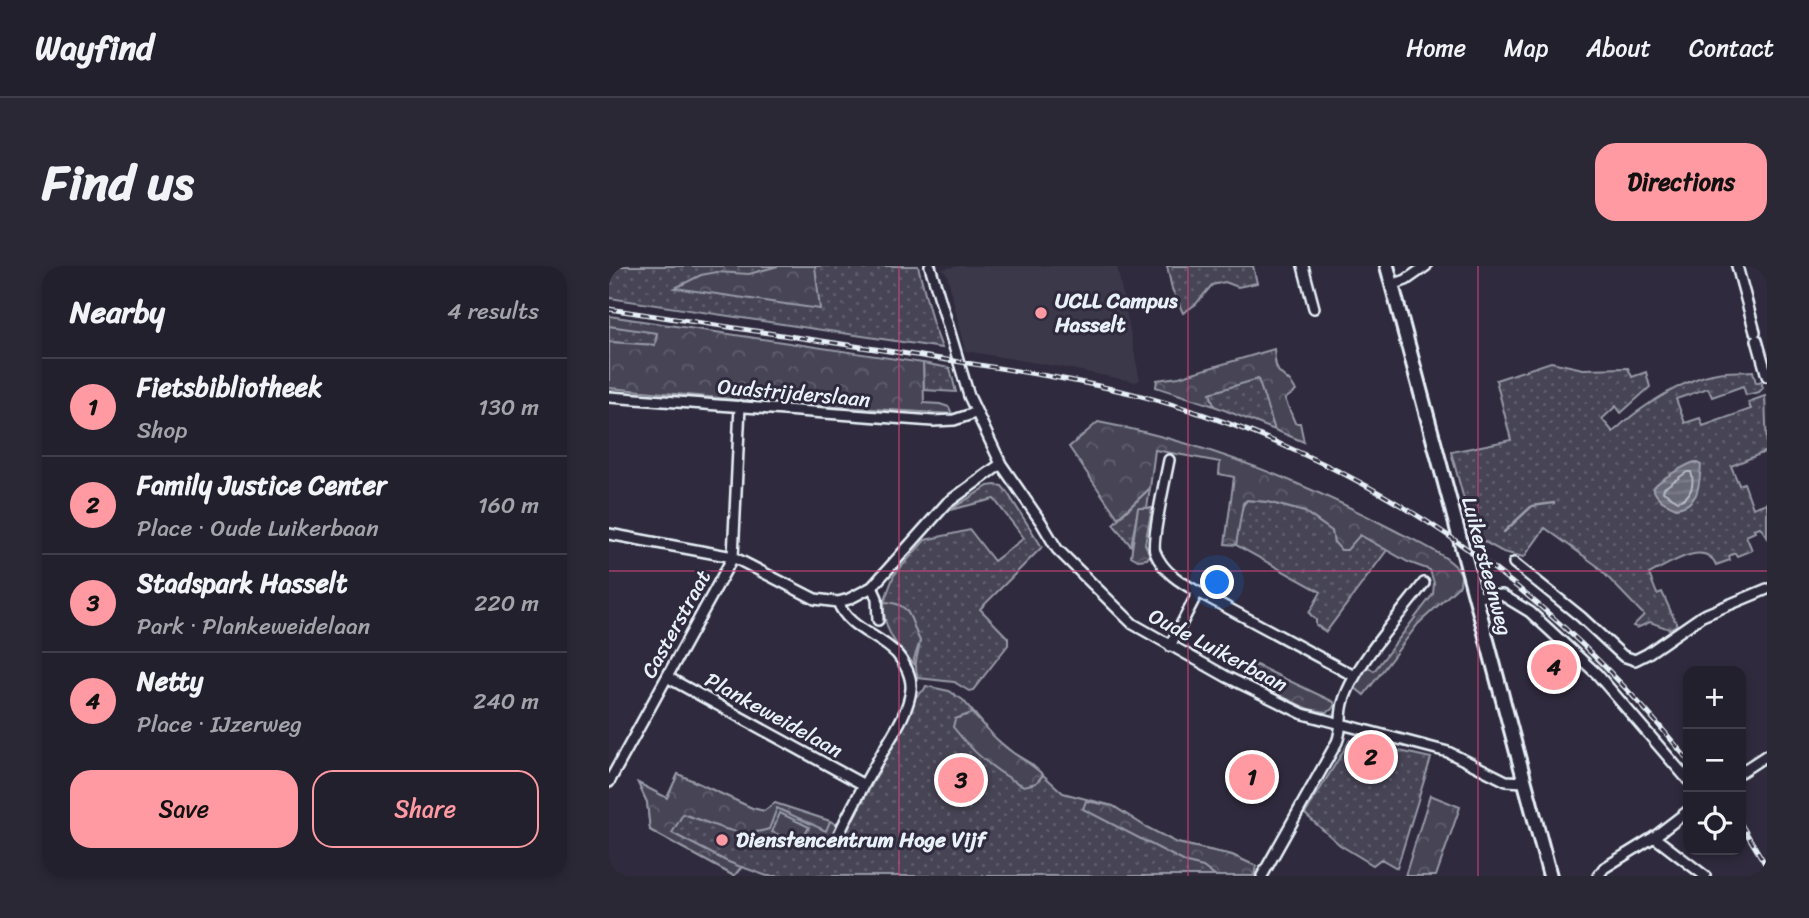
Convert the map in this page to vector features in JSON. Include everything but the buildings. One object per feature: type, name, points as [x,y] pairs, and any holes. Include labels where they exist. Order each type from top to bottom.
[{"type":"main road","name":"Luikersteenweg","points":[[1387,266],[1550,876]]},
{"type":"street","name":"Oude Luikerbaan","points":[[929,266],[975,413],[1002,464],[1057,550],[1133,624],[1292,709],[1342,726],[1448,752],[1506,781],[1525,782]]},
{"type":"street","points":[[1303,266],[1314,308]]},
{"type":"street","points":[[1392,285],[1406,280],[1426,266]]},
{"type":"street","points":[[1737,266],[1767,376]]},
{"type":"street","name":"Oudstrijderslaan","points":[[609,397],[933,421],[954,420],[975,413]]},
{"type":"street","points":[[733,557],[740,407]]},
{"type":"street","points":[[1169,460],[1153,549],[1162,565],[1175,579],[1354,676]]},
{"type":"street","points":[[609,534],[733,557],[815,599],[838,601],[849,599],[872,587],[947,503],[1002,464]]},
{"type":"street","name":"Casterstraat","points":[[610,778],[733,557]]},
{"type":"street","points":[[1514,563],[1581,617],[1623,656],[1635,660],[1702,617],[1767,589]]},
{"type":"street","points":[[1262,876],[1337,742],[1342,726],[1343,701],[1354,676],[1424,583]]},
{"type":"street","points":[[872,587],[877,598],[878,620]]},
{"type":"street","points":[[1170,646],[1198,592]]},
{"type":"street","points":[[1476,597],[1502,595],[1530,612],[1597,674],[1683,774]]},
{"type":"street","points":[[838,601],[850,622],[898,655],[906,668],[911,687],[900,720],[839,834]]},
{"type":"street","name":"Plankeweidelaan","points":[[667,677],[864,785]]},
{"type":"street","points":[[1746,769],[1767,755]]},
{"type":"street","points":[[1598,876],[1604,868],[1654,837],[1683,815]]},
{"type":"street","points":[[1654,837],[1705,876]]},
{"type":"shaded area","name":"UCLL Campus Hasselt","points":[[960,266],[1117,266],[1140,380],[1136,382],[965,351],[947,274],[942,269]]},
{"type":"green space","points":[[609,266],[918,266],[942,348],[609,298]]},
{"type":"green space","points":[[778,266],[815,266],[820,309],[675,288],[701,275],[717,272],[749,274]]},
{"type":"green space","points":[[1167,266],[1253,266],[1257,283],[1238,287],[1225,282],[1212,285],[1196,304],[1183,313],[1172,289]]},
{"type":"green space","points":[[609,316],[923,363],[924,403],[949,407],[952,414],[764,402],[609,388],[609,342],[655,345],[657,333],[609,326]]},
{"type":"green space","points":[[609,326],[657,332],[656,345],[609,342]]},
{"type":"green space","points":[[1274,349],[1278,371],[1296,391],[1285,399],[1295,423],[1300,423],[1304,442],[1275,430],[1258,379],[1210,393],[1214,406],[1156,387],[1157,380],[1179,377]]},
{"type":"green space","points":[[1551,362],[1583,369],[1628,368],[1632,377],[1646,372],[1650,387],[1621,413],[1616,406],[1602,419],[1613,432],[1650,403],[1696,379],[1725,372],[1753,371],[1756,383],[1761,381],[1763,388],[1759,392],[1746,395],[1743,386],[1712,397],[1708,388],[1676,399],[1685,423],[1700,418],[1703,426],[1751,409],[1748,402],[1765,396],[1767,451],[1731,466],[1739,485],[1744,483],[1753,508],[1767,503],[1767,537],[1760,527],[1746,536],[1752,550],[1737,556],[1735,553],[1729,556],[1730,560],[1716,565],[1711,557],[1694,554],[1649,574],[1657,594],[1662,592],[1677,625],[1669,629],[1650,622],[1637,628],[1633,626],[1644,615],[1596,565],[1545,528],[1524,557],[1503,552],[1474,536],[1451,452],[1511,440],[1496,380]]},
{"type":"green space","points":[[923,363],[950,368],[956,392],[924,390]]},
{"type":"green space","points":[[1258,378],[1275,430],[1214,406],[1210,393]]},
{"type":"green space","points":[[1098,422],[1137,430],[1213,452],[1323,495],[1442,555],[1461,575],[1460,585],[1418,624],[1364,695],[1354,687],[1367,666],[1374,671],[1433,594],[1434,583],[1430,570],[1408,562],[1360,535],[1347,550],[1341,550],[1334,542],[1332,531],[1305,512],[1268,502],[1247,500],[1243,503],[1236,545],[1225,544],[1234,477],[1219,474],[1220,462],[1155,450],[1150,488],[1118,518],[1069,447]]},
{"type":"green space","points":[[988,486],[1002,486],[1007,492],[1042,547],[980,609],[1008,638],[1008,645],[973,690],[969,691],[954,682],[918,678],[916,663],[920,641],[909,614],[900,606],[884,602],[894,575],[925,540],[970,530],[994,561],[1024,538],[994,499],[950,510]]},
{"type":"green space","points":[[1150,488],[1147,508],[1138,509],[1131,546],[1113,524]]},
{"type":"green space","points":[[1247,500],[1268,502],[1305,512],[1332,531],[1334,542],[1360,535],[1387,550],[1326,632],[1316,625],[1316,620],[1309,613],[1321,592],[1236,545],[1240,510]]},
{"type":"green space","points":[[1138,508],[1152,508],[1145,544],[1150,555],[1147,559],[1138,560],[1131,556]]},
{"type":"green space","points":[[884,602],[900,606],[909,614],[920,641],[914,659],[915,665],[888,629]]},
{"type":"green space","points":[[1256,665],[1334,702],[1335,706],[1326,712],[1308,709],[1248,680]]},
{"type":"green space","points":[[926,686],[949,691],[963,700],[995,738],[1030,763],[1063,793],[1113,806],[1177,843],[1232,855],[1256,866],[1254,876],[767,876],[742,867],[734,876],[650,830],[647,802],[638,783],[667,798],[678,774],[752,808],[764,811],[775,803],[830,821],[837,825],[835,832],[844,836],[903,728],[914,698]]},
{"type":"green space","points":[[972,713],[1001,743],[1043,775],[1036,783],[1024,786],[1013,781],[968,745],[953,727],[955,719]]},
{"type":"green space","points":[[1350,740],[1431,758],[1397,868],[1381,859],[1373,865],[1340,845],[1305,814]]},
{"type":"green space","points":[[678,774],[752,808],[764,811],[775,803],[830,821],[826,831],[777,808],[769,829],[746,833],[725,829],[683,814],[672,833],[741,867],[734,876],[650,830],[647,802],[638,783],[667,798]]},
{"type":"green space","points":[[1430,795],[1460,807],[1436,876],[1405,876]]},
{"type":"green space","points":[[1086,801],[1113,806],[1177,843],[1232,855],[1256,866],[1254,876],[1215,876],[1203,867],[1187,863],[1083,809]]},
{"type":"green space","points":[[780,813],[809,827],[800,844],[772,832]]},
{"type":"water","points":[[1695,462],[1701,465],[1700,479],[1697,493],[1690,503],[1676,508],[1659,498],[1653,488],[1656,485]]},
{"type":"waterway","points":[[1504,532],[1532,506],[1554,503]]},
{"type":"railway","points":[[609,309],[1080,382],[1177,406],[1254,433],[1326,465],[1395,502],[1460,544],[1521,590],[1580,642],[1635,698],[1683,754]]},
{"type":"railway","points":[[1746,832],[1767,867]]},
{"type":"place","name":"UCLL Campus Hasselt","points":[[1041,313]]},
{"type":"place","name":"Netty","points":[[1554,667]]},
{"type":"place","name":"Family Justice Center","points":[[1371,757]]},
{"type":"place","name":"Fietsbibliotheek","points":[[1252,777]]},
{"type":"place","name":"Stadspark Hasselt","points":[[961,780]]},
{"type":"place","name":"Dienstencentrum Hoge Vijf","points":[[722,840]]}]
